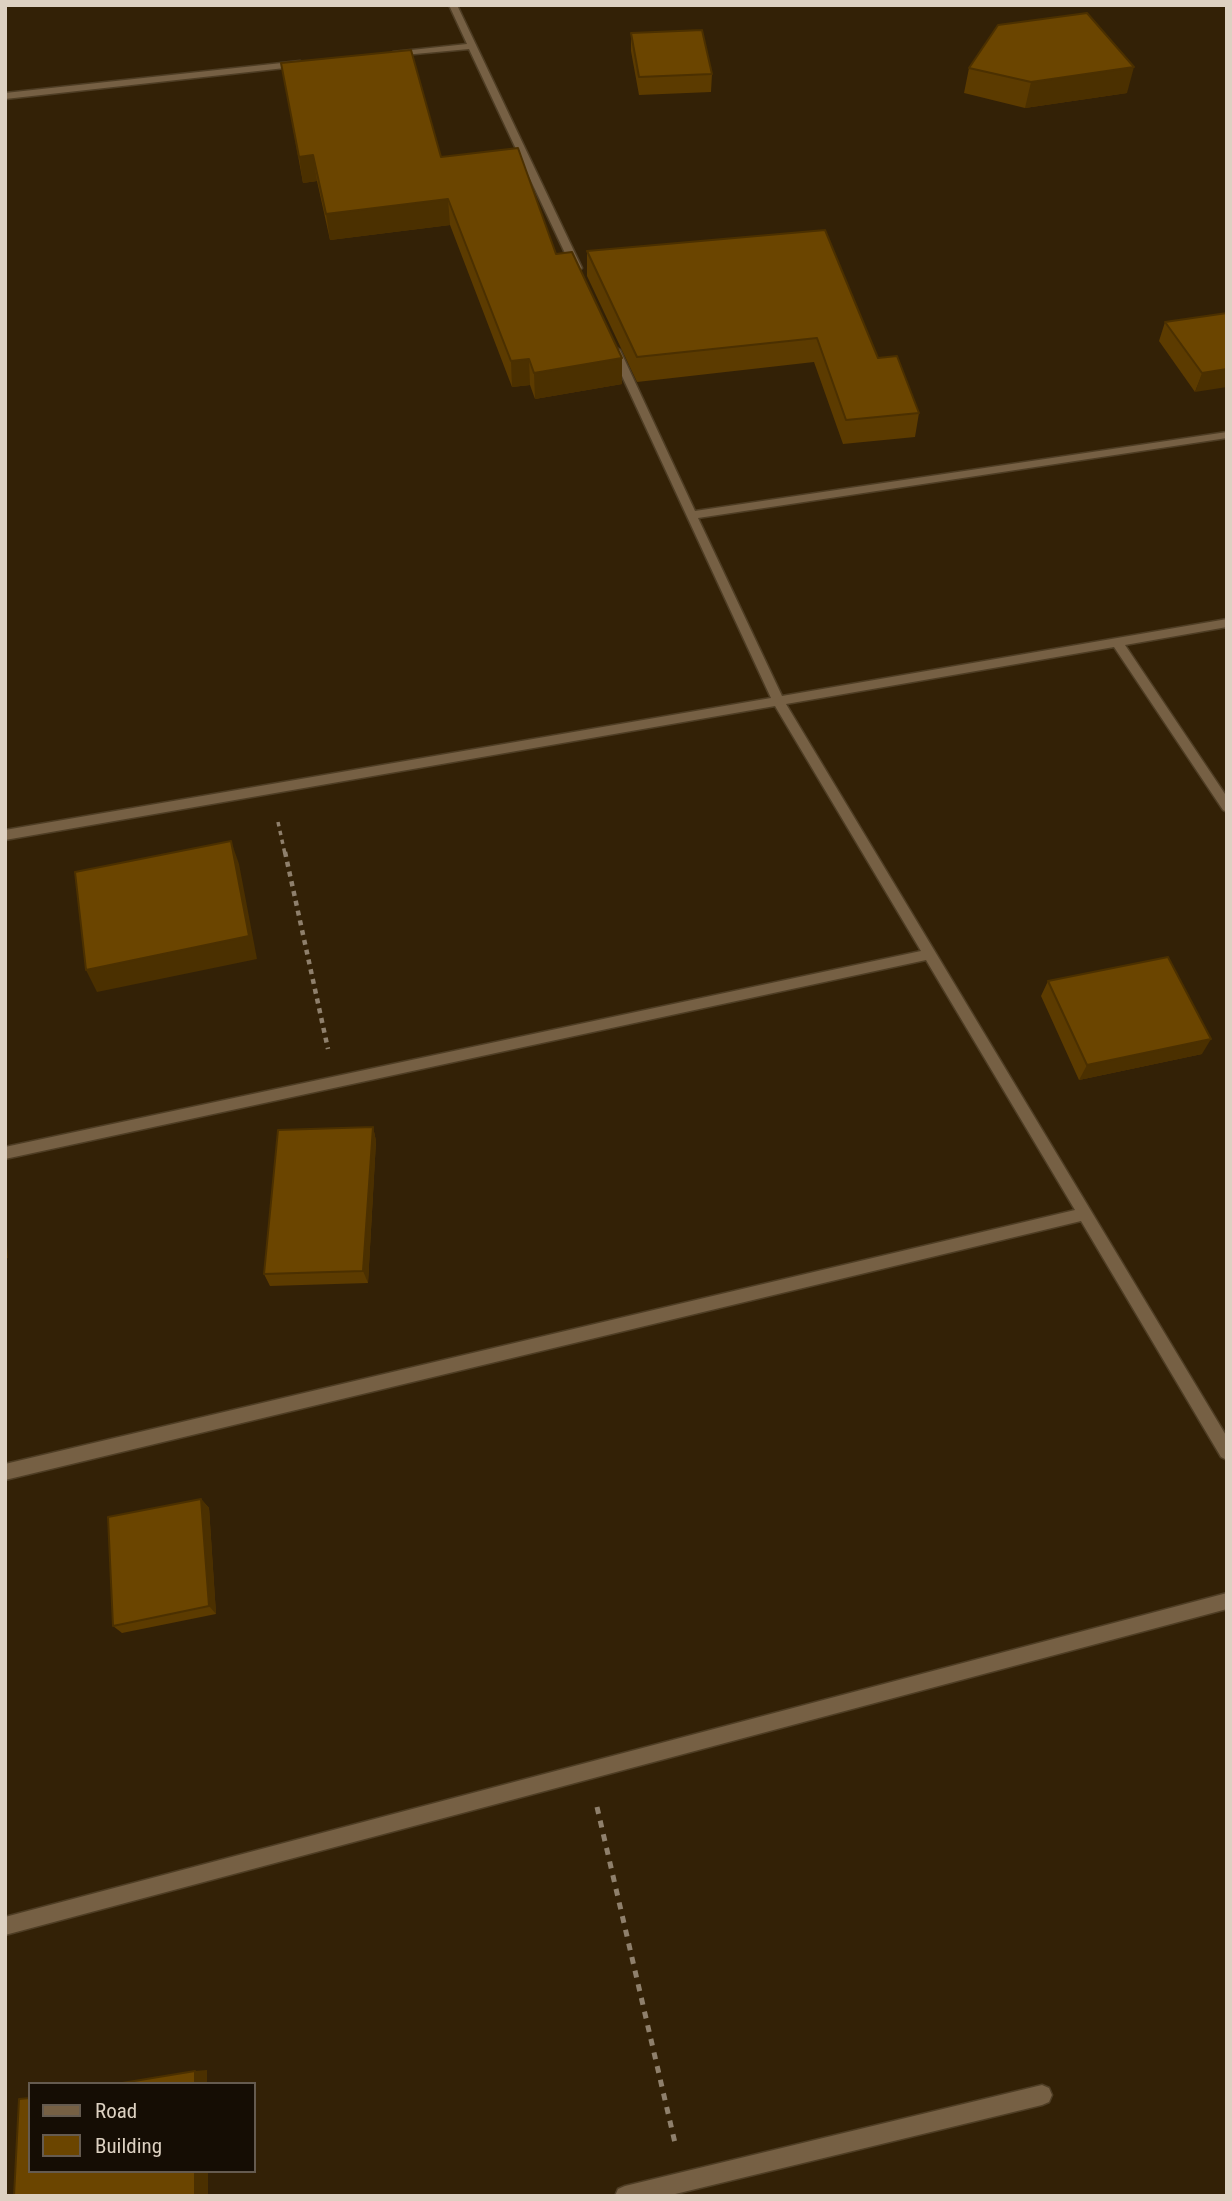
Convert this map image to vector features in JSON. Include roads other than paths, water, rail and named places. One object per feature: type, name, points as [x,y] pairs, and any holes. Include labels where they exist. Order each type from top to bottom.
[{"type":"street","points":[[453,5],[582,280]]},
{"type":"street","points":[[376,56],[472,46]]},
{"type":"street","points":[[5,96],[307,64]]},
{"type":"street","points":[[611,342],[778,700],[1227,1452]]},
{"type":"street","points":[[692,515],[1227,435]]},
{"type":"street","points":[[5,835],[1227,623]]},
{"type":"street","points":[[1117,642],[1227,807]]},
{"type":"street","points":[[5,1153],[930,954]]},
{"type":"street","points":[[5,1472],[1085,1214]]},
{"type":"street","points":[[5,1926],[1227,1601]]},
{"type":"street","points":[[625,2196],[1042,2095]]}]
